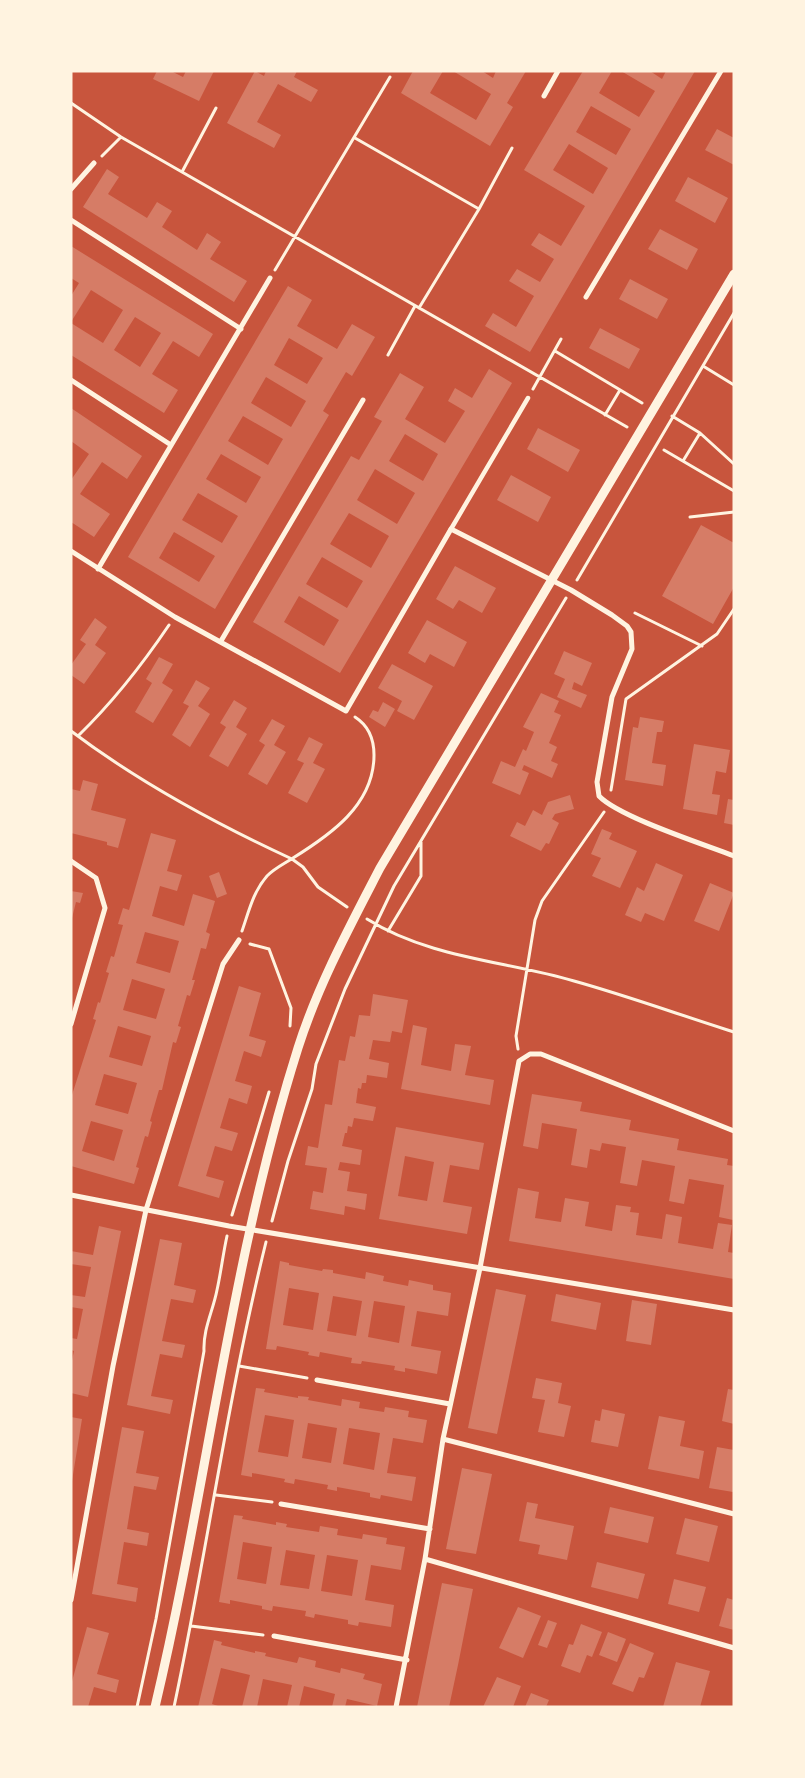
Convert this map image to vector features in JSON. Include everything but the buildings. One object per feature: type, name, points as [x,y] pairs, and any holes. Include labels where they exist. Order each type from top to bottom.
[{"type":"street","points":[[544,96],[558,71]]},
{"type":"street","points":[[586,297],[721,71]]},
{"type":"street","points":[[71,189],[94,163]]},
{"type":"street","points":[[71,220],[241,329]]},
{"type":"street","points":[[155,1707],[172,1634],[248,1229],[299,1047],[312,1010],[380,868],[734,274]]},
{"type":"street","points":[[98,569],[270,278]]},
{"type":"street","points":[[71,380],[170,445]]},
{"type":"street","points":[[71,551],[175,617],[346,711],[528,398]]},
{"type":"street","points":[[221,641],[363,400]]},
{"type":"street","points":[[451,529],[571,590],[627,626],[633,640],[629,658],[612,697],[597,782],[599,796],[609,805],[734,856]]},
{"type":"street","points":[[71,861],[96,878],[105,908],[71,1024]]},
{"type":"street","points":[[71,1600],[113,1366],[146,1210],[223,964],[239,940]]},
{"type":"street","points":[[396,1707],[407,1660],[425,1559],[443,1439],[480,1268],[519,1061],[530,1054],[541,1054],[734,1131]]},
{"type":"street","points":[[71,1195],[269,1233],[734,1310]]},
{"type":"street","points":[[317,1380],[450,1404]]},
{"type":"street","points":[[443,1439],[734,1514]]},
{"type":"street","points":[[281,1504],[430,1528]]},
{"type":"street","points":[[425,1559],[734,1648]]},
{"type":"street","points":[[274,1636],[407,1660]]},
{"type":"path","points":[[270,278],[390,77]]},
{"type":"path","points":[[71,104],[121,137],[626,427]]},
{"type":"path","points":[[182,172],[216,108]]},
{"type":"path","points":[[94,163],[121,137]]},
{"type":"path","points":[[355,138],[479,209]]},
{"type":"path","points":[[419,308],[479,209],[512,148]]},
{"type":"path","points":[[388,355],[415,306]]},
{"type":"path","points":[[174,1707],[216,1495],[239,1366],[269,1233],[288,1161],[312,1090],[316,1064],[345,989],[374,923],[421,841],[734,313]]},
{"type":"path","points":[[540,377],[561,339]]},
{"type":"path","points":[[555,351],[643,403],[637,411]]},
{"type":"path","points":[[703,366],[734,385]]},
{"type":"path","points":[[605,415],[620,390]]},
{"type":"path","points":[[672,416],[700,433],[734,464]]},
{"type":"path","points":[[683,461],[700,433]]},
{"type":"path","points":[[664,450],[734,490]]},
{"type":"path","points":[[690,517],[734,512]]},
{"type":"path","points":[[519,1061],[516,1036],[535,920],[542,901],[609,805],[626,699],[717,634],[732,615],[734,609]]},
{"type":"path","points":[[635,613],[702,646]]},
{"type":"path","points":[[78,736],[106,708],[127,683],[175,617]]},
{"type":"path","points":[[290,1030],[292,1008],[269,949],[239,940],[254,893],[268,875],[336,830],[356,808],[366,788],[374,765],[374,743],[365,724],[346,711]]},
{"type":"path","points":[[71,731],[100,754],[149,785],[200,814],[292,859],[303,867],[318,886],[333,899],[388,932],[478,961],[526,968],[575,981],[734,1032]]},
{"type":"path","points":[[388,932],[421,876],[421,841]]},
{"type":"path","points":[[137,1707],[160,1600],[211,1307],[217,1292],[229,1226],[270,1090]]},
{"type":"path","points":[[239,1366],[317,1380]]},
{"type":"path","points":[[216,1495],[281,1504]]},
{"type":"path","points":[[191,1626],[274,1636]]}]
